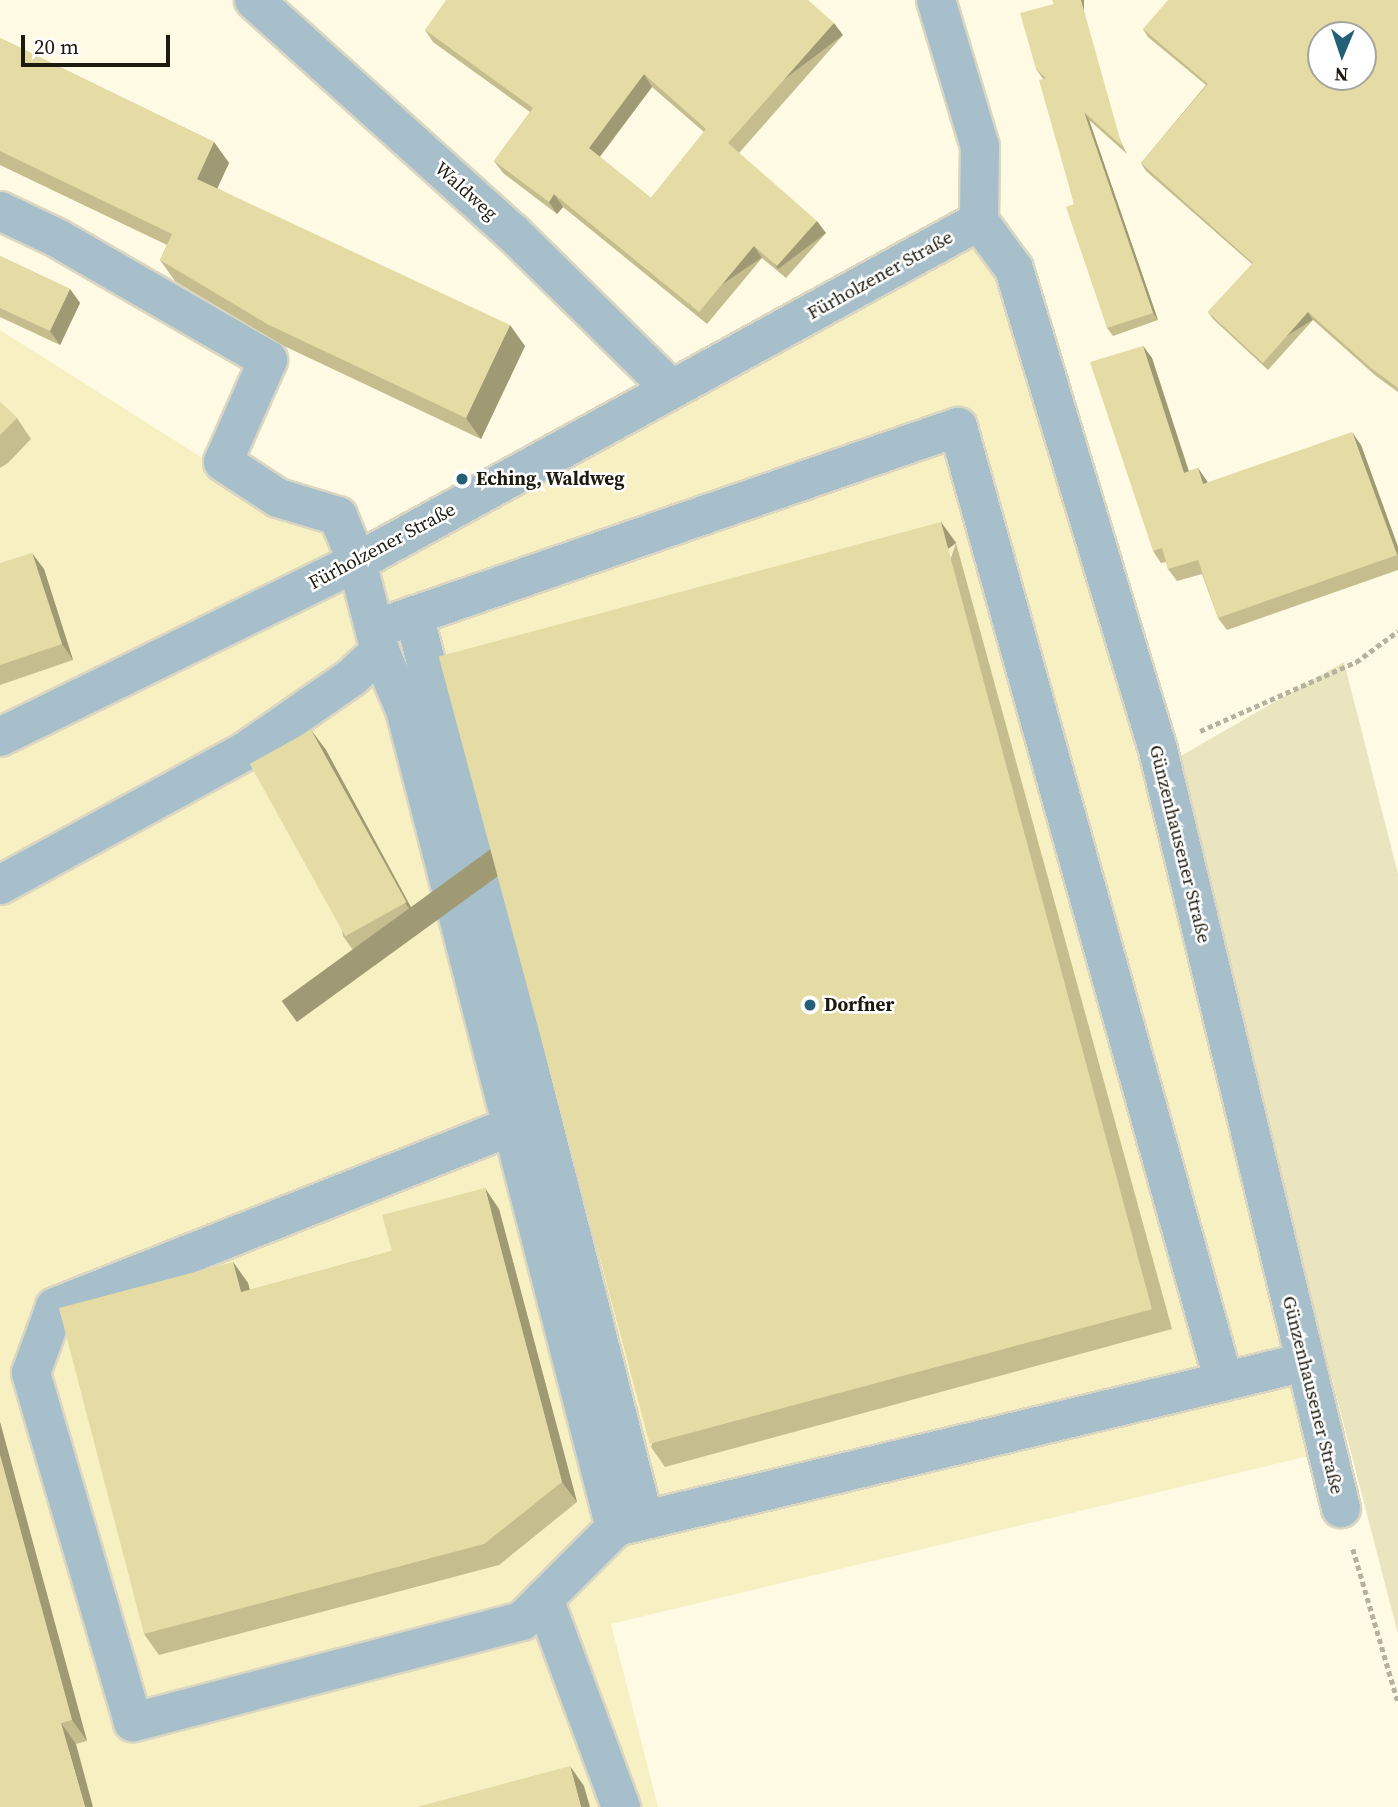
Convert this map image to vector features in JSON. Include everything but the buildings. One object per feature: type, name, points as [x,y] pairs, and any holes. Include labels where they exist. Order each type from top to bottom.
[{"type":"street","name":"Waldweg","points":[[254,0],[513,233],[671,389]]},
{"type":"street","points":[[936,0],[980,148],[979,221]]},
{"type":"street","points":[[0,211],[57,238],[268,360],[223,462],[278,498],[338,516],[357,562],[378,640],[405,710],[512,1126],[630,1524]]},
{"type":"street","name":"Fürholzener Straße","points":[[0,737],[357,562],[979,221]]},
{"type":"street","name":"Günzenhausener Straße","points":[[979,221],[1014,269],[1158,750],[1341,1508]]},
{"type":"street","points":[[0,885],[244,752],[351,678],[378,640],[414,615],[958,427],[1224,1382]]},
{"type":"street","points":[[414,615],[630,1524]]},
{"type":"street","points":[[512,1126],[55,1307],[31,1373],[133,1722],[522,1621],[630,1524],[1305,1362]]},
{"type":"street","points":[[544,1599],[621,1807]]},
{"type":"path","points":[[1158,750],[1356,662],[1398,631]]},
{"type":"path","name":"Günzenhausener Straße","points":[[1341,1508],[1398,1702]]},
{"type":"shaded area","points":[[979,221],[1172,761],[1346,1447],[611,1624],[658,1807],[0,1807],[0,330],[383,572]]},
{"type":"shaded area","points":[[1344,662],[1398,874],[1398,1634],[1172,761]]},
{"type":"place","name":"Eching, Waldweg","points":[[462,479]]},
{"type":"place","name":"Dorfner","points":[[810,1005]]}]
